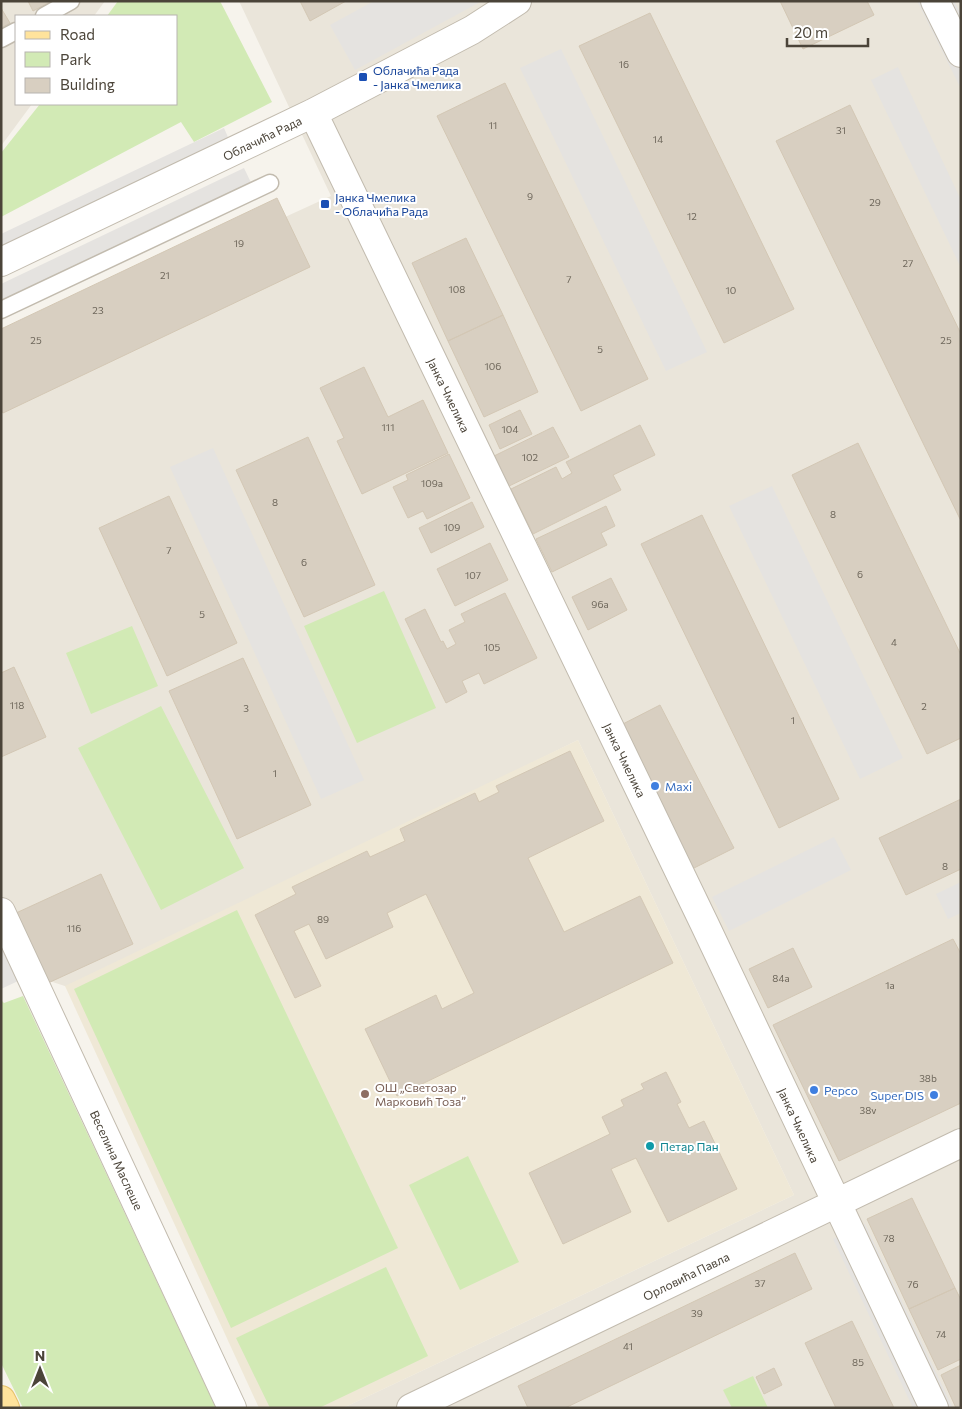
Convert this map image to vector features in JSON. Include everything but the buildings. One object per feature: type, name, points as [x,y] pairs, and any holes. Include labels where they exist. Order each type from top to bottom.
[{"type":"main road","points":[[1,1400],[5,1408]]},
{"type":"street","name":"Облачића Рада","points":[[1,262],[313,113],[472,30],[517,1]]},
{"type":"street","points":[[935,1],[961,53]]},
{"type":"street","name":"Јанка Чмелика","points":[[313,113],[704,923],[934,1408]]},
{"type":"street","name":"Веселина Маслеше","points":[[1,912],[232,1408]]},
{"type":"street","name":"Орловића Павла","points":[[411,1408],[961,1143]]},
{"type":"lane","points":[[46,15],[71,1]]},
{"type":"lane","points":[[1,39],[15,32]]},
{"type":"lane","points":[[1,310],[270,183]]},
{"type":"shaded area","points":[[1,1],[105,1],[95,15],[15,15],[15,105],[31,105],[1,146]]},
{"type":"shaded area","points":[[239,1],[961,1],[961,1408],[343,1408],[794,1195],[578,740],[74,989],[31,975],[1,912],[1,347],[331,196]]},
{"type":"shaded area","points":[[374,1],[482,1],[355,70],[330,25]]},
{"type":"shaded area","points":[[917,1],[954,1],[961,14],[961,89]]},
{"type":"shaded area","points":[[561,49],[707,352],[666,371],[520,68]]},
{"type":"shaded area","points":[[898,67],[961,200],[961,268],[871,80]]},
{"type":"shaded area","points":[[224,128],[234,151],[1,262],[1,234]]},
{"type":"shaded area","points":[[244,168],[255,191],[1,308],[1,284]]},
{"type":"shaded area","points":[[213,448],[364,780],[321,799],[170,467]]},
{"type":"shaded area","points":[[772,486],[903,758],[860,779],[729,506]]},
{"type":"shaded area","name":"ОШ „Светозар Марковић Тоза”","points":[[578,740],[794,1195],[343,1408],[259,1408],[65,986]]},
{"type":"shaded area","points":[[834,837],[851,870],[729,931],[712,897]]},
{"type":"shaded area","points":[[961,882],[961,913],[948,919],[936,894]]},
{"type":"shaded area","points":[[1,912],[31,975],[1,989]]},
{"type":"shaded area","points":[[865,1224],[953,1408],[913,1408],[833,1239]]},
{"type":"green space","points":[[118,1],[220,1],[272,102],[194,142],[181,122],[1,217],[1,153],[39,105],[178,105],[178,15],[108,15]]},
{"type":"green space","points":[[384,591],[436,708],[357,743],[304,626]]},
{"type":"green space","points":[[132,626],[158,686],[91,714],[66,653]]},
{"type":"green space","points":[[161,706],[244,868],[161,910],[78,748]]},
{"type":"green space","points":[[237,910],[398,1248],[231,1328],[74,989]]},
{"type":"green space","points":[[23,996],[216,1408],[23,1408],[1,1363],[1,1000],[4,1003]]},
{"type":"green space","points":[[468,1156],[519,1262],[460,1290],[409,1185]]},
{"type":"green space","points":[[386,1267],[428,1356],[319,1408],[270,1408],[236,1338]]},
{"type":"green space","points":[[753,1376],[768,1408],[732,1408],[723,1390]]},
{"type":"place","name":"Облачића Рада - Јанка Чмелика","points":[[363,77]]},
{"type":"place","name":"Јанка Чмелика - Облачића Рада","points":[[325,204]]},
{"type":"place","name":"Maxi","points":[[655,786]]},
{"type":"place","name":"Pepco","points":[[814,1090]]},
{"type":"place","name":"ОШ „Светозар Марковић Тоза”","points":[[365,1094]]},
{"type":"place","name":"Super DIS","points":[[934,1095]]},
{"type":"place","name":"Петар Пан","points":[[650,1146]]}]
